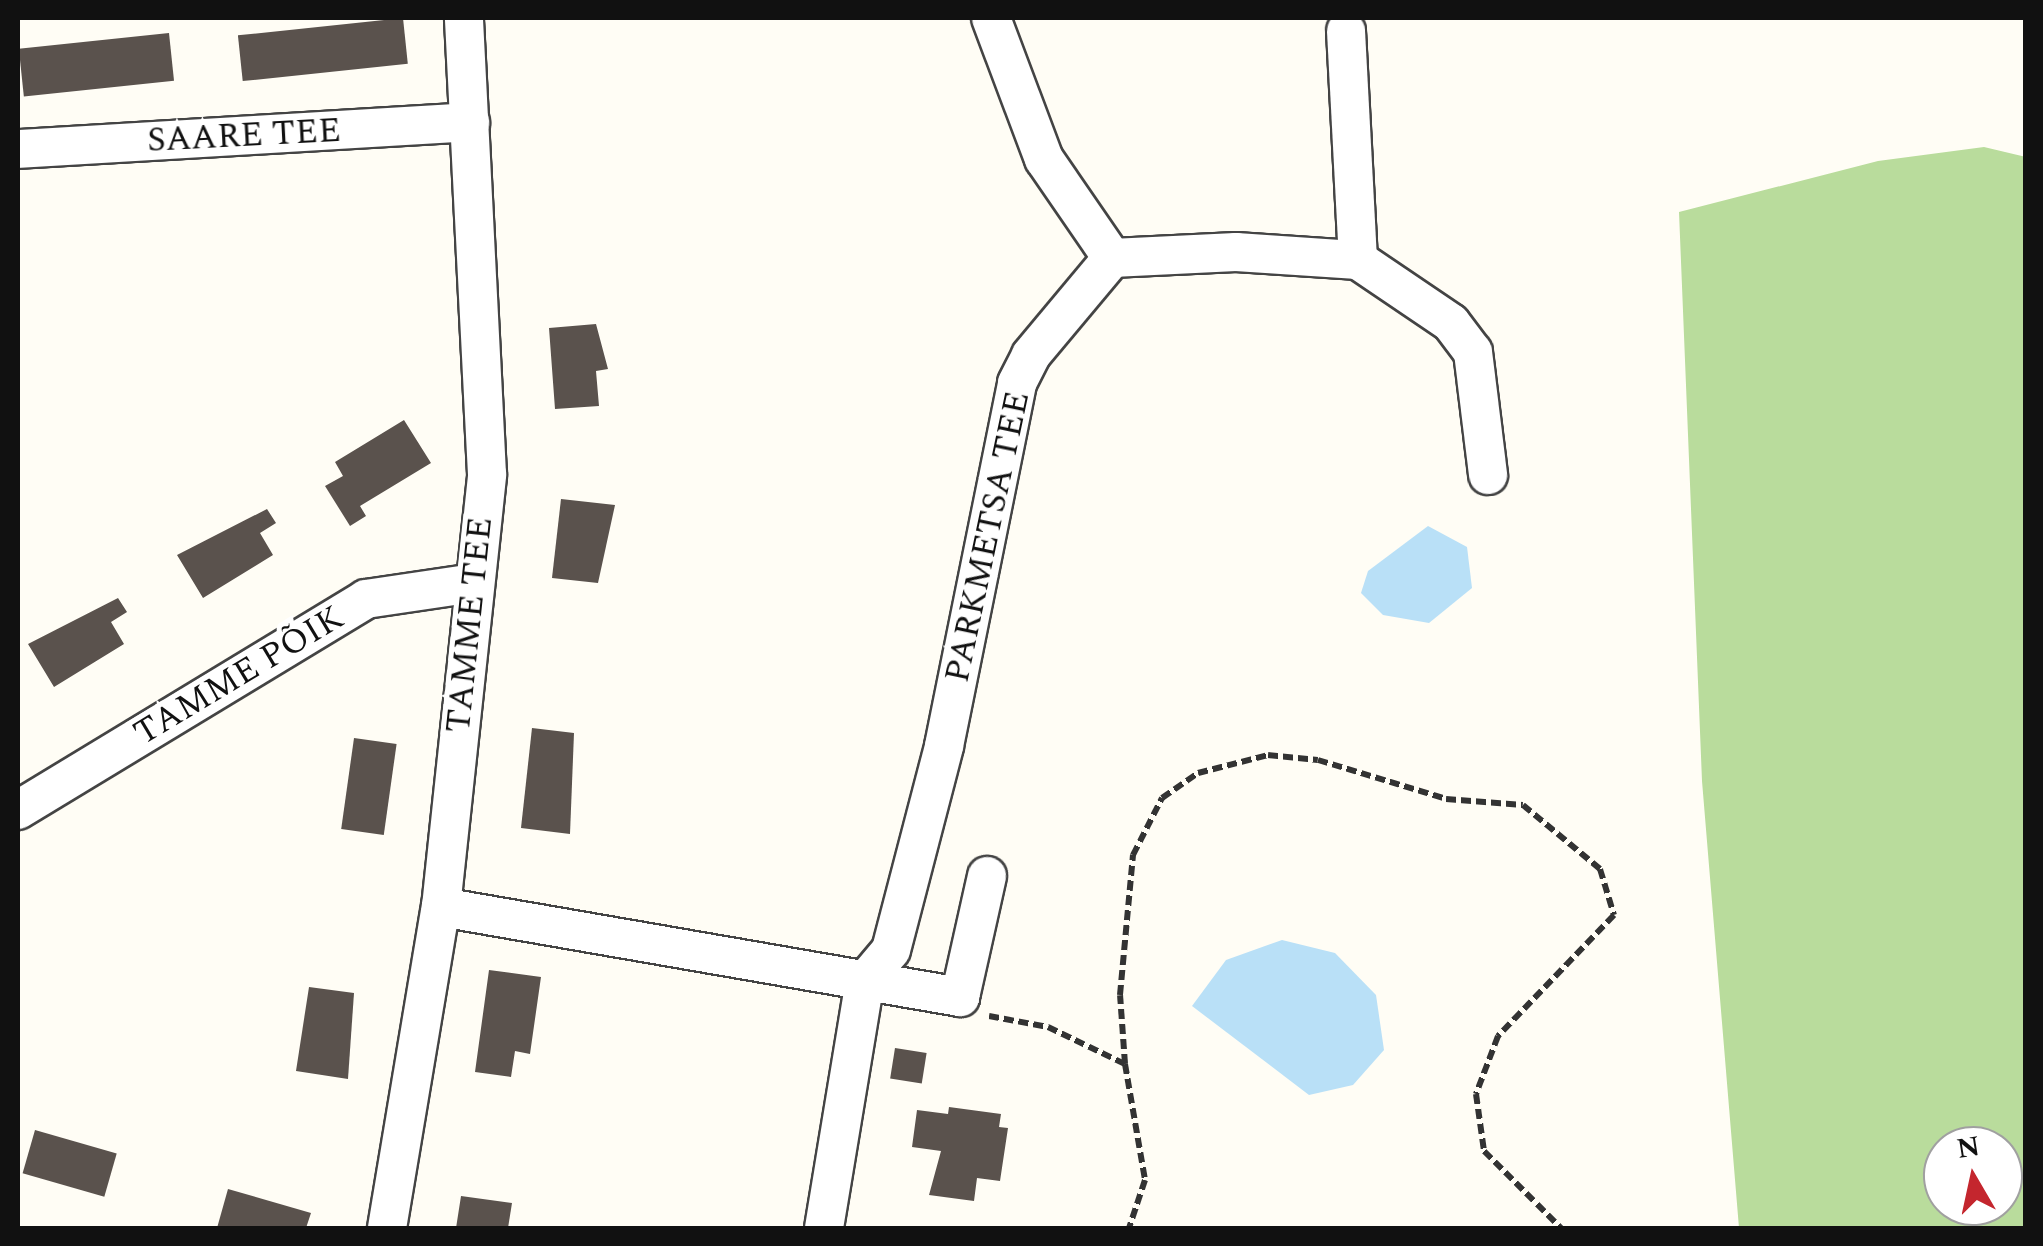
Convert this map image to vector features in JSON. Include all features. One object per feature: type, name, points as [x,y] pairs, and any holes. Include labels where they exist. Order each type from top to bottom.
[{"type":"street","name":"TAMME TEE","points":[[388,1228],[441,907],[487,435],[464,18]]},
{"type":"street","points":[[991,18],[1044,159],[1112,258],[1236,252],[1358,260],[1452,323],[1473,352],[1488,475]]},
{"type":"street","points":[[1346,30],[1358,260]]},
{"type":"street","name":"SAARE TEE","points":[[18,150],[470,122]]},
{"type":"street","name":"PARKMETSA TEE","points":[[824,1228],[865,981],[891,950],[944,746],[1018,383],[1030,355],[1112,258]]},
{"type":"street","name":"TAMME PÕIK","points":[[18,810],[366,599],[474,583]]},
{"type":"street","points":[[441,907],[960,997],[987,876]]},
{"type":"path","points":[[1130,1228],[1145,1180],[1126,1064],[1120,996],[1132,855],[1162,798],[1198,773],[1268,756],[1318,760],[1446,800],[1523,806],[1600,869],[1614,915],[1498,1036],[1476,1094],[1484,1152],[1561,1228]]},
{"type":"path","points":[[989,1016],[1048,1026],[1126,1064]]},
{"type":"green space","points":[[1984,147],[2026,157],[2025,1228],[1739,1228],[1702,781],[1679,212],[1878,161]]},
{"type":"water","points":[[1428,526],[1467,547],[1472,588],[1429,623],[1383,615],[1361,593],[1368,571]]},
{"type":"water","points":[[1282,940],[1335,953],[1376,995],[1384,1050],[1353,1085],[1309,1095],[1192,1006],[1226,960]]},
{"type":"building","points":[[403,18],[408,64],[243,81],[238,35]]},
{"type":"building","points":[[169,33],[174,81],[24,97],[19,49]]},
{"type":"building","points":[[596,324],[608,369],[596,371],[599,406],[555,409],[549,328]]},
{"type":"building","points":[[404,420],[431,463],[360,506],[366,516],[350,526],[325,486],[343,476],[335,462]]},
{"type":"building","points":[[561,499],[615,505],[598,583],[552,578]]},
{"type":"building","points":[[267,509],[276,523],[260,533],[273,555],[203,598],[177,555]]},
{"type":"building","points":[[118,598],[127,612],[111,622],[124,644],[54,687],[28,644]]},
{"type":"building","points":[[532,728],[574,733],[570,834],[521,828]]},
{"type":"building","points":[[354,738],[397,744],[384,835],[341,829]]},
{"type":"building","points":[[489,970],[541,977],[530,1054],[515,1051],[511,1077],[475,1072]]},
{"type":"building","points":[[309,987],[354,993],[348,1079],[296,1071]]},
{"type":"building","points":[[895,1048],[927,1053],[922,1084],[890,1079]]},
{"type":"building","points":[[949,1107],[1001,1114],[999,1127],[1008,1128],[1000,1181],[977,1178],[974,1201],[929,1195],[941,1151],[912,1147],[917,1110],[948,1114]]},
{"type":"building","points":[[35,1130],[117,1153],[104,1197],[23,1173]]},
{"type":"building","points":[[228,1189],[311,1213],[306,1228],[217,1228]]},
{"type":"building","points":[[461,1196],[512,1203],[508,1228],[456,1228]]}]
